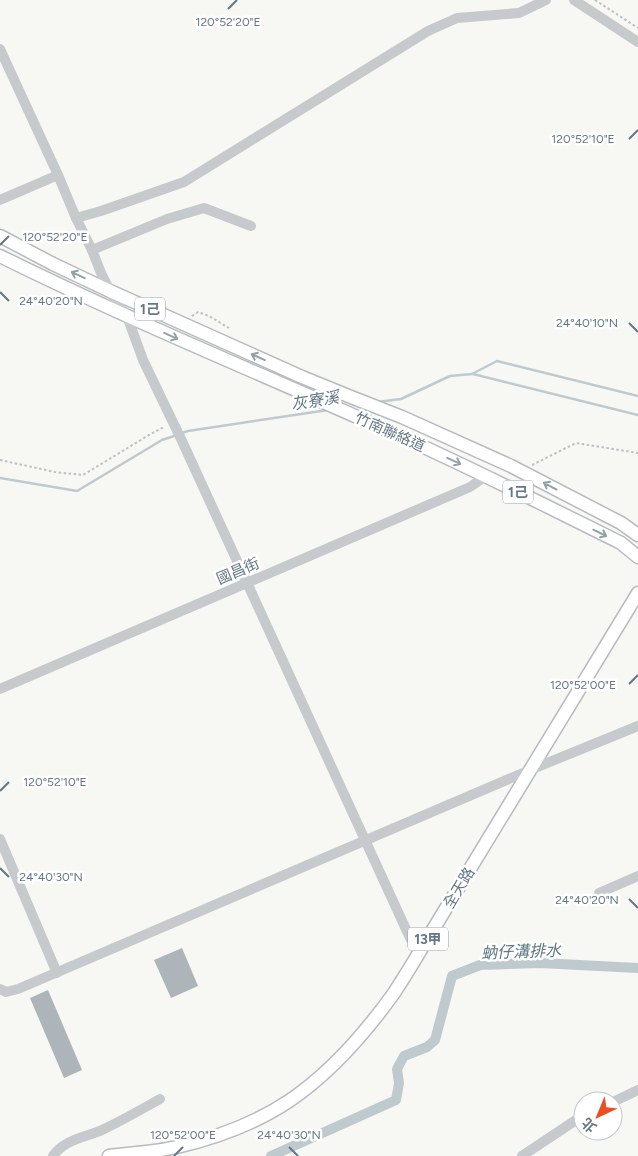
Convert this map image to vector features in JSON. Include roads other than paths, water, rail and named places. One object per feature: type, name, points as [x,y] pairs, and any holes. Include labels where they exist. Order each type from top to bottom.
[{"type":"main road","name":"竹南聯絡道","points":[[0,236],[53,264],[302,377],[402,417],[521,471],[621,523],[638,535]]},
{"type":"main road","name":"竹南聯絡道","points":[[0,256],[127,316],[394,433],[486,476],[621,543],[638,558]]},
{"type":"main road","points":[[621,523],[638,524]]},
{"type":"main road","name":"全天路","points":[[109,1156],[176,1147],[217,1135],[248,1123],[288,1102],[322,1076],[364,1031],[394,993],[638,593]]},
{"type":"street","points":[[76,218],[184,182],[428,32],[457,18],[519,13],[546,0]]},
{"type":"street","points":[[574,0],[638,42]]},
{"type":"street","points":[[0,49],[101,273],[127,316],[143,360],[410,938],[420,951]]},
{"type":"street","points":[[0,200],[58,175]]},
{"type":"street","points":[[92,250],[167,219],[204,208],[251,226]]},
{"type":"street","name":"國昌街","points":[[0,689],[470,487],[486,476]]},
{"type":"street","points":[[0,989],[6,992],[18,989],[530,770],[638,726]]},
{"type":"street","points":[[1,841],[57,972]]},
{"type":"street","points":[[599,893],[638,876]]},
{"type":"street","points":[[623,1097],[638,1090]]},
{"type":"street","points":[[53,1156],[57,1150],[70,1142],[104,1129],[160,1099]]},
{"type":"street","points":[[522,1156],[573,1122]]},
{"type":"waterway","name":"灰寮溪","points":[[377,402],[401,399],[450,376],[472,374],[497,361],[638,396]]},
{"type":"waterway","points":[[473,374],[638,415]]},
{"type":"waterway","name":"灰寮溪","points":[[182,433],[328,410]]},
{"type":"waterway","name":"灰寮溪","points":[[0,478],[77,491],[162,440],[177,435]]},
{"type":"waterway","name":"蚋仔溝排水","points":[[271,1156],[396,1100],[399,1083],[397,1069],[404,1056],[427,1047],[435,1040],[452,976],[480,965],[540,963],[638,968]]}]
